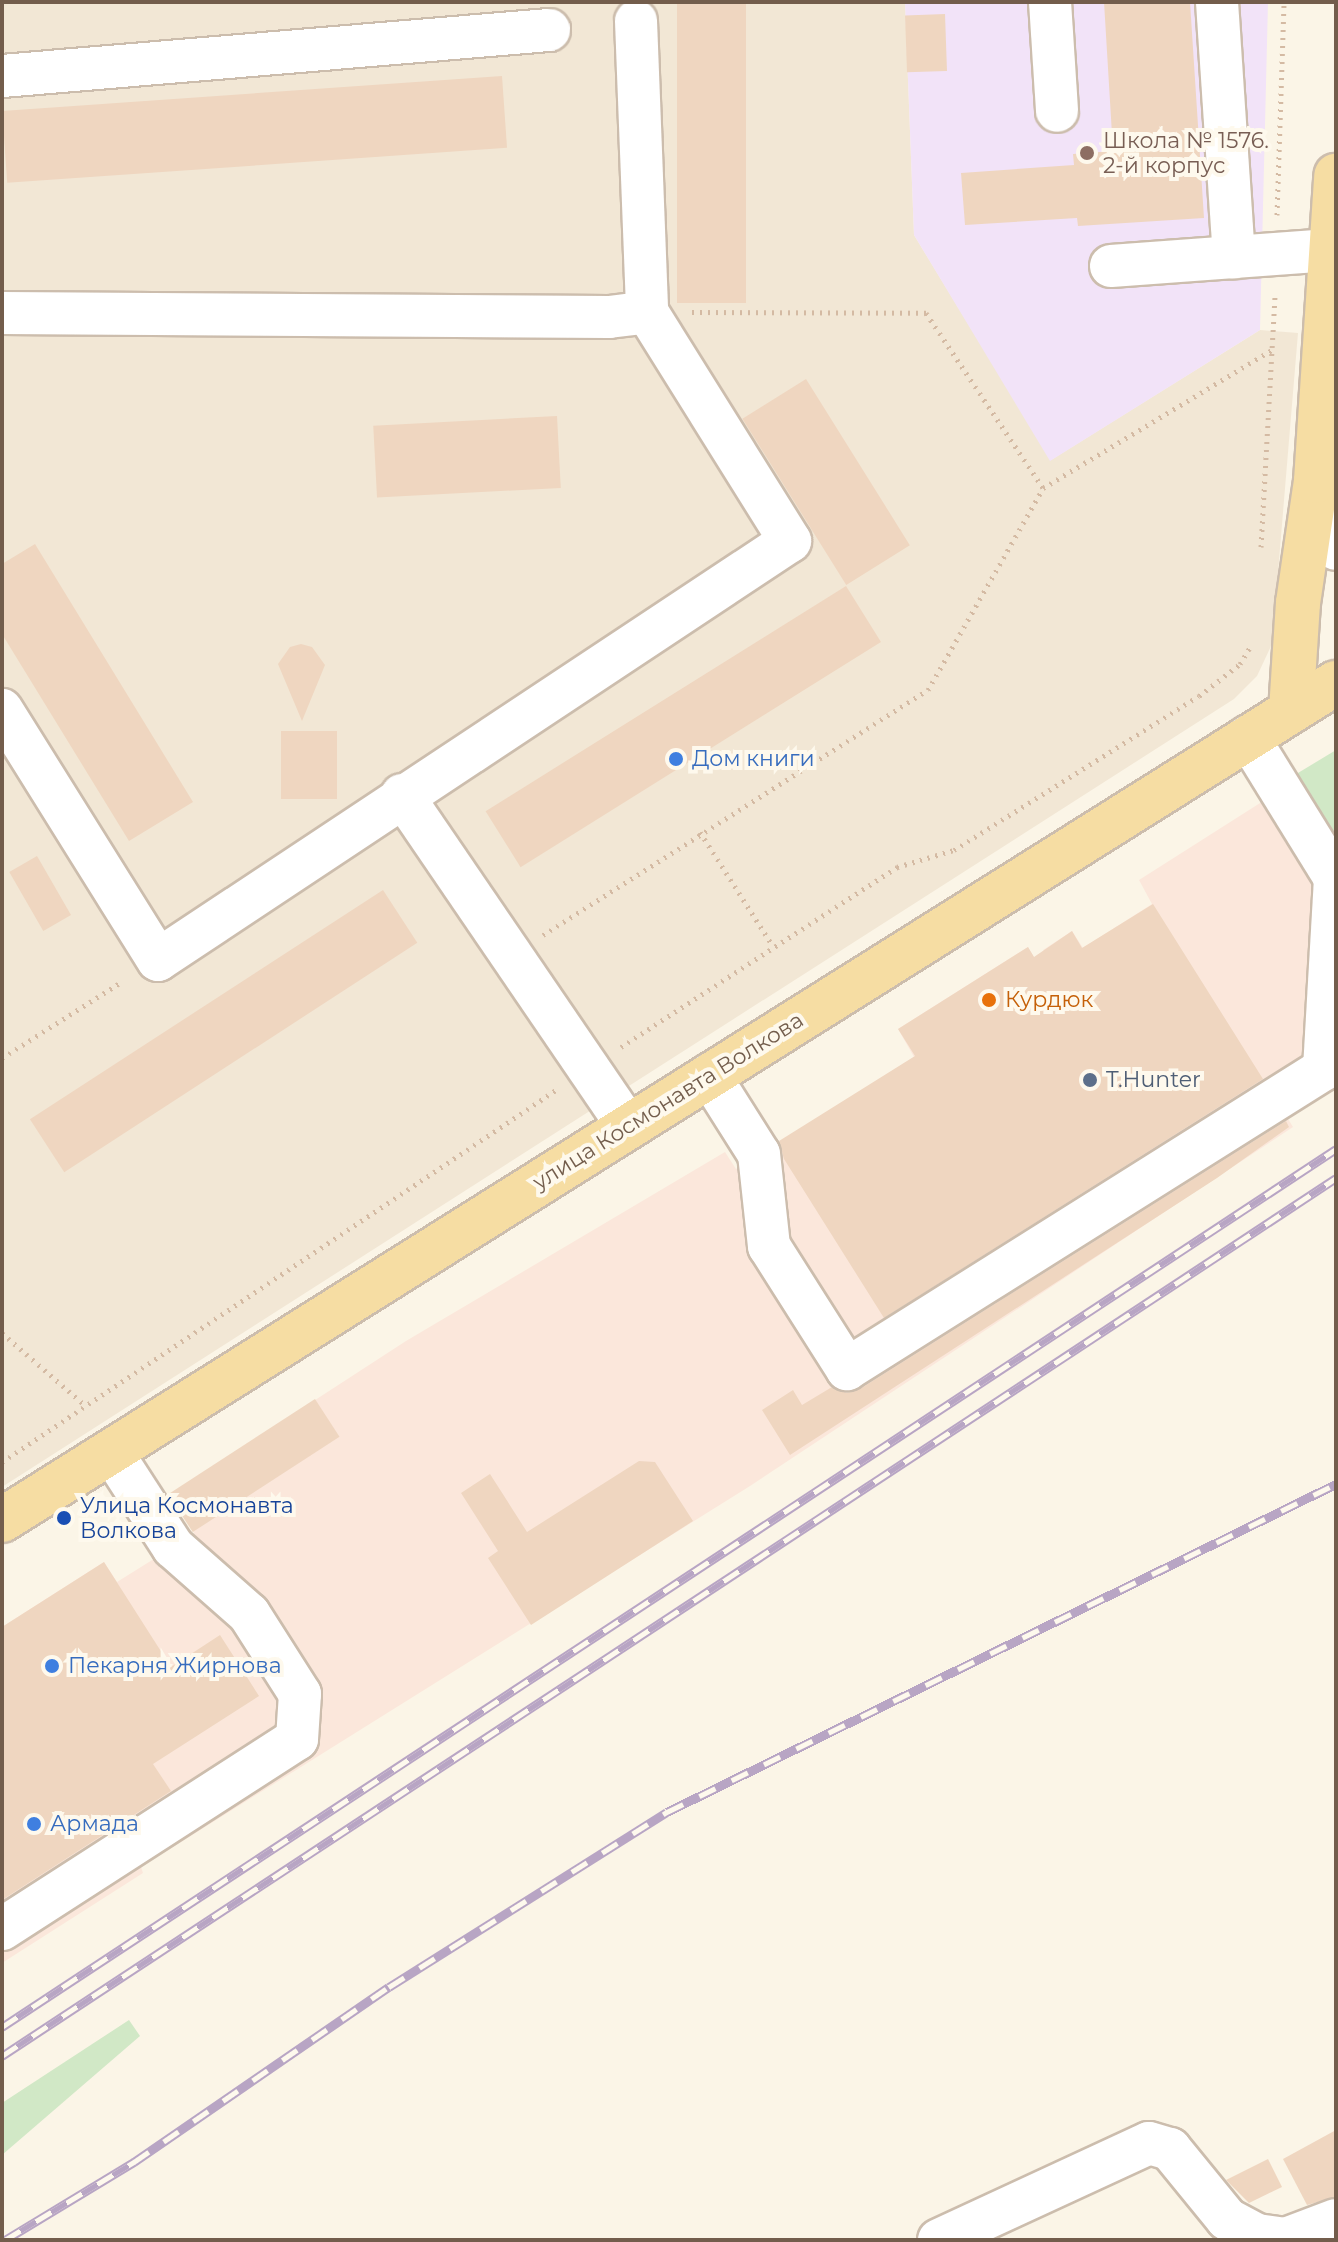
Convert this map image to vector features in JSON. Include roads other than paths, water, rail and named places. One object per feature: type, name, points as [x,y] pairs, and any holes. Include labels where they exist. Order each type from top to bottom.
[{"type":"main road","points":[[1291,711],[1298,603],[1316,481],[1324,316],[1336,176]]},
{"type":"main road","name":"улица Космонавта Волкова","points":[[2,1520],[1336,683]]},
{"type":"street","points":[[1050,2],[1057,111]]},
{"type":"street","points":[[1217,2],[1234,257]]},
{"type":"street","points":[[2,710],[158,960],[402,795],[790,541],[647,312],[636,21]]},
{"type":"street","points":[[2,76],[549,30]]},
{"type":"street","points":[[1111,266],[1330,250]]},
{"type":"street","points":[[2,313],[609,317],[647,312]]},
{"type":"street","points":[[1324,316],[1336,368]]},
{"type":"street","points":[[1316,481],[1323,526],[1336,549]]},
{"type":"street","points":[[709,1075],[759,1154],[769,1246],[847,1369],[1324,1069],[1335,878],[1248,737]]},
{"type":"street","points":[[402,795],[628,1126]]},
{"type":"street","points":[[2,1929],[297,1739],[300,1694],[249,1614],[173,1547],[111,1451]]},
{"type":"street","points":[[939,2240],[1149,2143],[1170,2149],[1227,2219],[1257,2235],[1286,2239],[1336,2220]]},
{"type":"railway","points":[[2,2027],[1336,1149]]},
{"type":"railway","points":[[2,2056],[1336,1178]]},
{"type":"railway","points":[[5,2240],[134,2162],[389,1987],[667,1812],[1336,1484]]},
{"type":"place","name":"Школа № 1576. 2-й корпус","points":[[1087,153]]},
{"type":"place","name":"Дом книги","points":[[676,759]]},
{"type":"place","name":"Курдюк","points":[[989,1000]]},
{"type":"place","name":"T.Hunter","points":[[1090,1080]]},
{"type":"place","name":"Улица Космонавта Волкова","points":[[64,1518]]},
{"type":"place","name":"Пекарня Жирнова","points":[[52,1666]]},
{"type":"place","name":"Армада","points":[[34,1824]]}]
